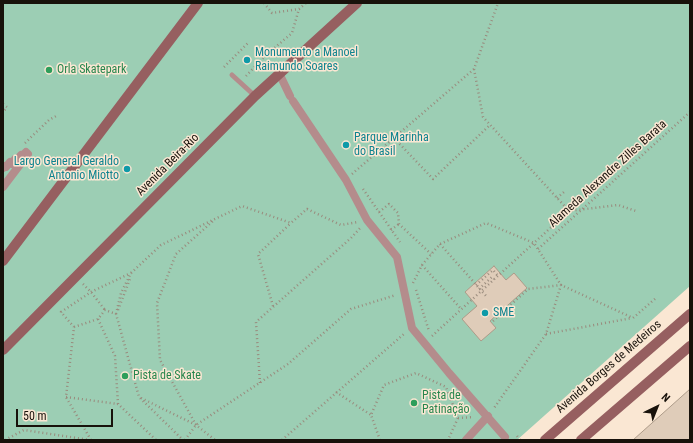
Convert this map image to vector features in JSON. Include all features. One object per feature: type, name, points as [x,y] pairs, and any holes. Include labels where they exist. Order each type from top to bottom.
[{"type":"main road","points":[[3,261],[198,3]]},
{"type":"main road","name":"Avenida Beira-Rio","points":[[3,350],[255,96],[357,3]]},
{"type":"main road","name":"Avenida Borges de Medeiros","points":[[545,440],[690,314]]},
{"type":"main road","points":[[581,440],[690,346]]},
{"type":"street","points":[[279,73],[292,99],[346,180],[368,220],[397,257],[412,328],[505,437]]},
{"type":"street","points":[[3,168],[10,162],[12,164],[15,159],[17,160],[26,152],[28,154],[3,187]]},
{"type":"street","points":[[466,440],[488,416]]},
{"type":"lane","points":[[232,74],[255,96]]},
{"type":"path","points":[[264,3],[272,13],[299,9],[306,3]]},
{"type":"path","points":[[346,180],[474,69],[498,3]]},
{"type":"path","points":[[240,82],[265,56],[292,33],[299,9]]},
{"type":"path","points":[[224,68],[249,42]]},
{"type":"path","points":[[474,69],[483,117],[569,211]]},
{"type":"path","points":[[3,104],[7,107],[3,112]]},
{"type":"path","name":"Alameda Alexandre Zilles Barata","points":[[538,249],[690,112]]},
{"type":"path","points":[[20,147],[49,120],[58,115]]},
{"type":"path","points":[[394,138],[433,179],[490,125]]},
{"type":"path","points":[[557,198],[564,192]]},
{"type":"path","points":[[260,383],[256,322],[351,238],[368,220],[389,204],[398,213],[399,224],[431,254]]},
{"type":"path","points":[[431,338],[480,290],[498,276],[569,211],[618,205],[636,211]]},
{"type":"path","points":[[90,440],[66,397],[74,327],[61,312],[91,292],[131,273],[161,245],[242,206],[291,223]]},
{"type":"path","points":[[273,306],[258,254],[291,223],[307,209],[341,225],[368,220]]},
{"type":"path","points":[[196,425],[160,360],[158,303],[176,254],[215,218]]},
{"type":"path","points":[[413,283],[422,265],[440,244],[486,223],[534,243],[561,285],[546,334],[493,409]]},
{"type":"path","points":[[440,244],[487,297]]},
{"type":"path","points":[[422,265],[461,309]]},
{"type":"path","points":[[476,285],[493,270],[498,276]]},
{"type":"path","points":[[131,273],[125,295],[116,314],[139,397],[184,440],[196,425],[288,364],[352,310],[405,292]]},
{"type":"path","points":[[493,321],[528,289],[561,285],[633,318]]},
{"type":"path","points":[[91,292],[106,310],[116,314]]},
{"type":"path","points":[[546,334],[633,318],[656,298]]},
{"type":"path","points":[[74,327],[98,319],[106,310]]},
{"type":"path","points":[[98,319],[115,356],[118,404]]},
{"type":"path","points":[[282,440],[412,328]]},
{"type":"path","points":[[371,415],[384,385],[416,373],[446,387],[458,418],[448,440]]},
{"type":"path","points":[[336,392],[371,415],[380,440]]},
{"type":"path","points":[[66,397],[118,404],[156,440]]},
{"type":"path","points":[[139,397],[196,425],[215,440]]},
{"type":"path","points":[[5,440],[24,430],[90,440]]},
{"type":"path","points":[[517,436],[520,440]]},
{"type":"green space","name":"Parque Marinha do Brasil","points":[[3,3],[690,3],[690,286],[517,440],[3,440]]},
{"type":"building","name":"SME","points":[[494,266],[506,280],[514,273],[527,288],[490,321],[496,328],[481,341],[462,319],[477,306],[465,292]]},
{"type":"building","points":[[690,389],[690,440],[633,440]]},
{"type":"place","name":"Monumento a Manoel Raimundo Soares","points":[[247,60]]},
{"type":"place","name":"Orla Skatepark","points":[[49,70]]},
{"type":"place","name":"Parque Marinha do Brasil","points":[[346,145]]},
{"type":"place","name":"Largo General Geraldo Antonio Miotto","points":[[127,169]]},
{"type":"place","name":"SME","points":[[485,313]]},
{"type":"place","name":"Pista de Skate","points":[[125,376]]},
{"type":"place","name":"Pista de Patinação","points":[[414,403]]}]
